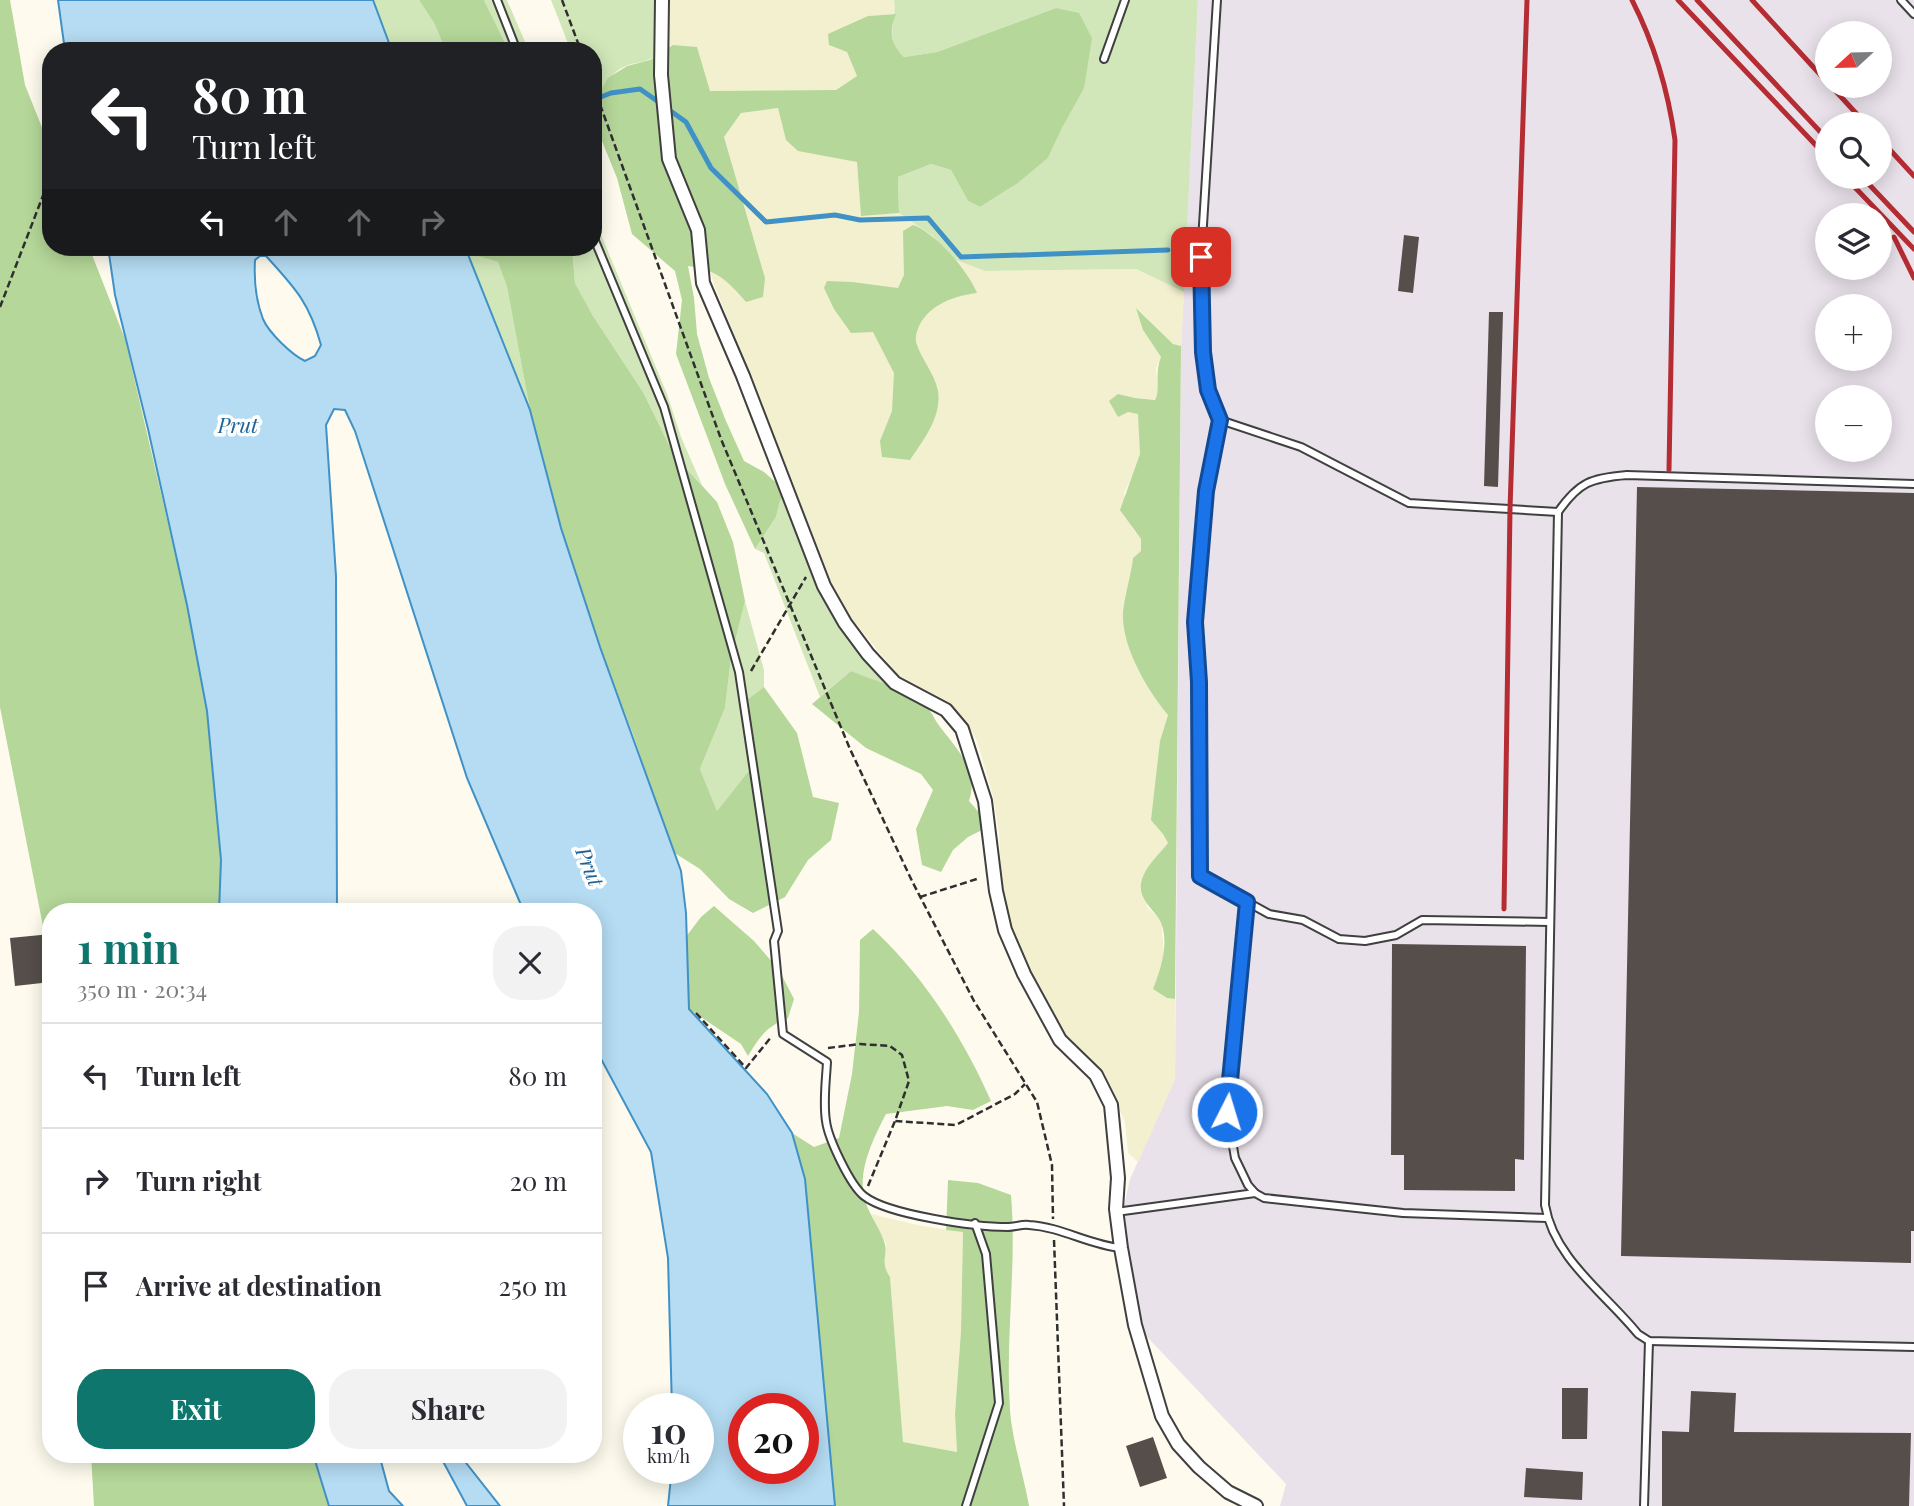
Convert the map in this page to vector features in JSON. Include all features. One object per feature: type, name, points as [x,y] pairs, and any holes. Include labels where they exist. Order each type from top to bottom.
[{"type":"street","points":[[662,0],[661,75],[669,159],[698,230],[703,283],[743,376],[824,586],[868,654],[895,683],[946,710],[962,729],[985,801],[993,874],[1005,930],[1024,974],[1060,1040],[1096,1075],[1111,1105],[1118,1178],[1116,1212],[1121,1248],[1135,1325],[1162,1416],[1178,1444],[1199,1466],[1228,1492],[1256,1506]]},
{"type":"lane","points":[[497,0],[513,42]]},
{"type":"lane","points":[[1104,59],[1125,0]]},
{"type":"lane","points":[[1217,0],[1201,257],[1203,352],[1208,390],[1220,420],[1206,491],[1195,622],[1199,682],[1200,876],[1269,914],[1303,920],[1339,939],[1365,941],[1396,935],[1422,920],[1550,922]]},
{"type":"lane","points":[[1901,0],[1914,14]]},
{"type":"lane","points":[[601,256],[664,407],[738,671],[778,931],[774,941],[783,1034],[827,1062],[826,1121],[846,1171],[864,1196],[924,1218],[1009,1227],[1025,1224],[1053,1227],[1101,1246],[1121,1248]]},
{"type":"lane","points":[[1220,420],[1301,447],[1409,503],[1558,512]]},
{"type":"lane","points":[[1914,484],[1627,475],[1602,477],[1571,493],[1558,512],[1545,1205],[1547,1218],[1567,1254],[1638,1334],[1648,1341],[1914,1347]]},
{"type":"lane","points":[[1247,902],[1227,1112],[1236,1158],[1255,1193],[1264,1198],[1402,1213],[1547,1218]]},
{"type":"lane","points":[[1116,1212],[1255,1193]]},
{"type":"lane","points":[[966,1506],[999,1403],[986,1254],[975,1223]]},
{"type":"lane","points":[[1644,1506],[1648,1341]]},
{"type":"path","points":[[562,0],[578,42]]},
{"type":"path","points":[[602,110],[721,439],[850,749],[920,897],[974,1001],[1037,1102],[1052,1165],[1064,1506]]},
{"type":"path","points":[[0,307],[42,197]]},
{"type":"path","points":[[741,688],[814,562]]},
{"type":"path","points":[[920,897],[993,874]]},
{"type":"path","points":[[696,1013],[746,1068],[771,1037],[783,1034]]},
{"type":"path","points":[[827,1048],[860,1044],[890,1046],[902,1055],[909,1081],[864,1196]]},
{"type":"path","points":[[895,1121],[956,1125],[1015,1094],[1025,1084]]},
{"type":"shaded area","points":[[667,0],[894,0],[896,14],[868,16],[829,45],[847,52],[857,76],[836,90],[709,91],[666,50]]},
{"type":"shaded area","points":[[1198,0],[1914,0],[1914,1506],[1280,1506],[1286,1484],[1135,1324],[1124,1206],[1130,1179],[1175,1079],[1181,346]]},
{"type":"shaded area","points":[[778,108],[786,139],[857,162],[861,215],[899,213],[985,271],[1136,269],[1184,292],[1181,346],[1173,344],[1138,309],[1143,330],[1161,357],[1156,368],[1159,395],[1156,400],[1118,394],[1128,412],[1138,413],[1140,432],[1140,454],[1124,493],[1132,528],[1141,539],[1141,551],[1133,558],[1126,593],[1123,615],[1126,637],[1160,705],[1168,715],[1160,741],[1158,765],[1163,834],[1168,843],[1147,869],[1147,907],[1158,917],[1162,927],[1164,960],[1153,989],[1167,998],[1175,999],[1175,1079],[1138,1162],[1128,1153],[1125,1122],[1102,1071],[1067,1036],[1030,970],[1011,927],[1002,889],[999,833],[993,796],[977,741],[952,704],[898,675],[850,617],[831,582],[714,284],[710,271],[728,281],[746,302],[765,278],[724,137],[741,113]]},
{"type":"shaded area","points":[[871,1214],[963,1232],[961,1331],[955,1414],[957,1452],[903,1442],[890,1277],[884,1268],[886,1243]]},
{"type":"green space","points":[[0,0],[10,0],[25,85],[42,128],[42,256],[93,256],[125,339],[187,605],[207,711],[221,860],[219,903],[42,903],[42,921],[0,707]]},
{"type":"green space","points":[[373,0],[419,0],[442,42],[389,42]]},
{"type":"green space","points":[[419,0],[484,0],[505,42],[442,42]]},
{"type":"green space","points":[[484,0],[507,0],[525,42],[505,42]]},
{"type":"green space","points":[[551,0],[656,0],[656,56],[616,72],[602,90],[602,42],[567,42]]},
{"type":"green space","points":[[894,0],[1198,0],[1184,292],[1136,269],[985,271],[954,259],[933,236],[899,213],[898,177],[931,164],[951,170],[968,201],[980,207],[1018,183],[1048,158],[1063,126],[1056,8],[937,52],[904,57],[897,50],[892,36]]},
{"type":"green space","points":[[1056,8],[1079,13],[1092,38],[1084,88],[1048,158],[1018,183],[980,207],[968,201],[951,170],[931,164],[898,177],[899,213],[861,216],[857,162],[798,151],[786,140],[778,108],[741,113],[724,137],[765,278],[763,297],[746,302],[721,277],[707,270],[688,266],[697,334],[709,378],[726,421],[744,461],[764,472],[780,486],[784,496],[780,500],[776,517],[755,549],[725,484],[676,354],[682,300],[675,271],[632,234],[617,178],[602,141],[602,88],[608,78],[627,66],[650,60],[673,45],[697,47],[710,91],[836,90],[857,76],[847,52],[829,45],[828,34],[868,16],[896,14],[892,37],[904,57],[937,52]]},
{"type":"green space","points":[[913,225],[941,244],[967,274],[977,293],[944,302],[929,312],[919,326],[916,342],[936,385],[938,401],[930,428],[910,460],[882,457],[880,441],[892,411],[894,373],[873,332],[851,333],[834,309],[824,288],[827,281],[898,288],[904,275],[903,231]]},
{"type":"green space","points":[[602,237],[702,485],[674,455],[643,392],[593,316],[575,283],[573,256],[602,256]]},
{"type":"green space","points":[[468,256],[498,262],[507,287],[530,410]]},
{"type":"green space","points":[[477,256],[573,256],[575,283],[593,316],[643,392],[674,455],[717,502],[733,542],[745,601],[731,658],[725,708],[700,769],[717,811],[751,768],[742,704],[764,687],[797,733],[813,797],[839,803],[831,840],[808,860],[785,897],[753,913],[729,899],[700,869],[673,852],[561,528],[530,410],[507,287],[498,262]]},
{"type":"green space","points":[[1136,308],[1173,344],[1181,346],[1175,999],[1167,998],[1153,989],[1164,952],[1164,933],[1141,889],[1145,872],[1168,843],[1151,820],[1160,741],[1168,715],[1137,666],[1123,625],[1133,558],[1141,551],[1141,539],[1120,510],[1140,454],[1138,414],[1128,412],[1118,417],[1109,401],[1118,394],[1155,400],[1157,396],[1161,357],[1143,330]]},
{"type":"green space","points":[[784,496],[866,658],[885,684],[851,671],[820,697],[764,553],[755,549],[776,517],[780,499]]},
{"type":"green space","points":[[745,601],[764,670],[764,687],[742,705],[751,768],[717,811],[700,769],[725,708],[731,658]]},
{"type":"green space","points":[[851,671],[896,688],[924,704],[964,759],[971,779],[969,801],[983,817],[984,829],[968,837],[953,850],[941,872],[922,865],[916,829],[933,790],[921,774],[866,748],[812,704]]},
{"type":"green space","points":[[714,906],[754,941],[779,970],[794,999],[788,1018],[764,1033],[748,1056],[741,1044],[689,1009],[685,938],[701,917]]},
{"type":"green space","points":[[873,929],[909,967],[941,1009],[968,1054],[991,1101],[973,1110],[947,1106],[886,1114],[865,1164],[864,1196],[884,1241],[885,1267],[890,1277],[903,1442],[957,1452],[955,1414],[961,1331],[963,1232],[946,1230],[948,1180],[978,1183],[1011,1195],[1013,1248],[1010,1410],[1029,1506],[835,1506],[805,1179],[792,1133],[814,1147],[839,1138],[852,1074],[859,1012],[860,940]]},
{"type":"green space","points":[[92,1463],[316,1463],[329,1506],[94,1506]]},
{"type":"water","points":[[58,0],[373,0],[389,42],[64,42]]},
{"type":"water","name":"Prut","points":[[109,256],[260,256],[255,260],[255,274],[263,319],[281,343],[305,361],[315,356],[321,345],[311,317],[300,296],[266,256],[469,256],[530,410],[561,528],[600,647],[681,871],[686,913],[689,1009],[767,1094],[792,1133],[805,1179],[835,1506],[668,1506],[670,1484],[714,1484],[714,1393],[672,1393],[668,1258],[651,1152],[602,1061],[602,903],[520,903],[467,778],[355,431],[345,410],[334,409],[326,425],[336,576],[337,903],[219,903],[221,860],[207,711],[187,605],[115,295]]},
{"type":"water","points":[[316,1463],[381,1463],[389,1491],[403,1506],[329,1506]]},
{"type":"water","points":[[444,1463],[466,1463],[500,1506],[467,1506]]},
{"type":"building","points":[[1404,235],[1419,237],[1413,293],[1398,291]]},
{"type":"building","points":[[1489,312],[1503,312],[1498,487],[1484,486]]},
{"type":"building","points":[[1637,487],[1914,493],[1914,1231],[1911,1231],[1911,1263],[1621,1256]]},
{"type":"building","points":[[42,935],[42,983],[15,986],[10,938]]},
{"type":"building","points":[[1392,944],[1526,946],[1524,1160],[1515,1159],[1515,1191],[1404,1190],[1404,1155],[1391,1155]]},
{"type":"building","points":[[1562,1388],[1588,1388],[1587,1439],[1562,1439]]},
{"type":"building","points":[[1691,1391],[1736,1393],[1734,1432],[1911,1433],[1909,1506],[1662,1506],[1662,1431],[1689,1432]]},
{"type":"building","points":[[1153,1437],[1167,1478],[1140,1487],[1126,1446]]},
{"type":"building","points":[[1526,1468],[1583,1472],[1582,1500],[1524,1497]]},
{"type":"waterway","points":[[602,96],[640,89],[660,103]]},
{"type":"waterway","points":[[672,112],[686,122],[711,168],[766,222],[835,215],[860,220],[928,218],[961,257],[1168,250]]},
{"type":"railway","points":[[1504,909],[1510,509],[1527,0]]},
{"type":"railway","points":[[1632,0],[1660,68],[1675,140],[1669,470]]},
{"type":"railway","points":[[1678,0],[1815,144]]},
{"type":"railway","points":[[1697,0],[1815,126]]},
{"type":"railway","points":[[1752,0],[1815,69]]},
{"type":"railway","points":[[1842,98],[1855,112]]},
{"type":"railway","points":[[1892,152],[1914,176]]},
{"type":"railway","points":[[1856,189],[1914,249]]},
{"type":"railway","points":[[1873,189],[1914,232]]},
{"type":"railway","points":[[1894,237],[1914,278]]},
{"type":"route","points":[[1201,257],[1203,352],[1208,390],[1220,420],[1206,491],[1195,622],[1199,682],[1200,876],[1247,902],[1227,1112]]}]
